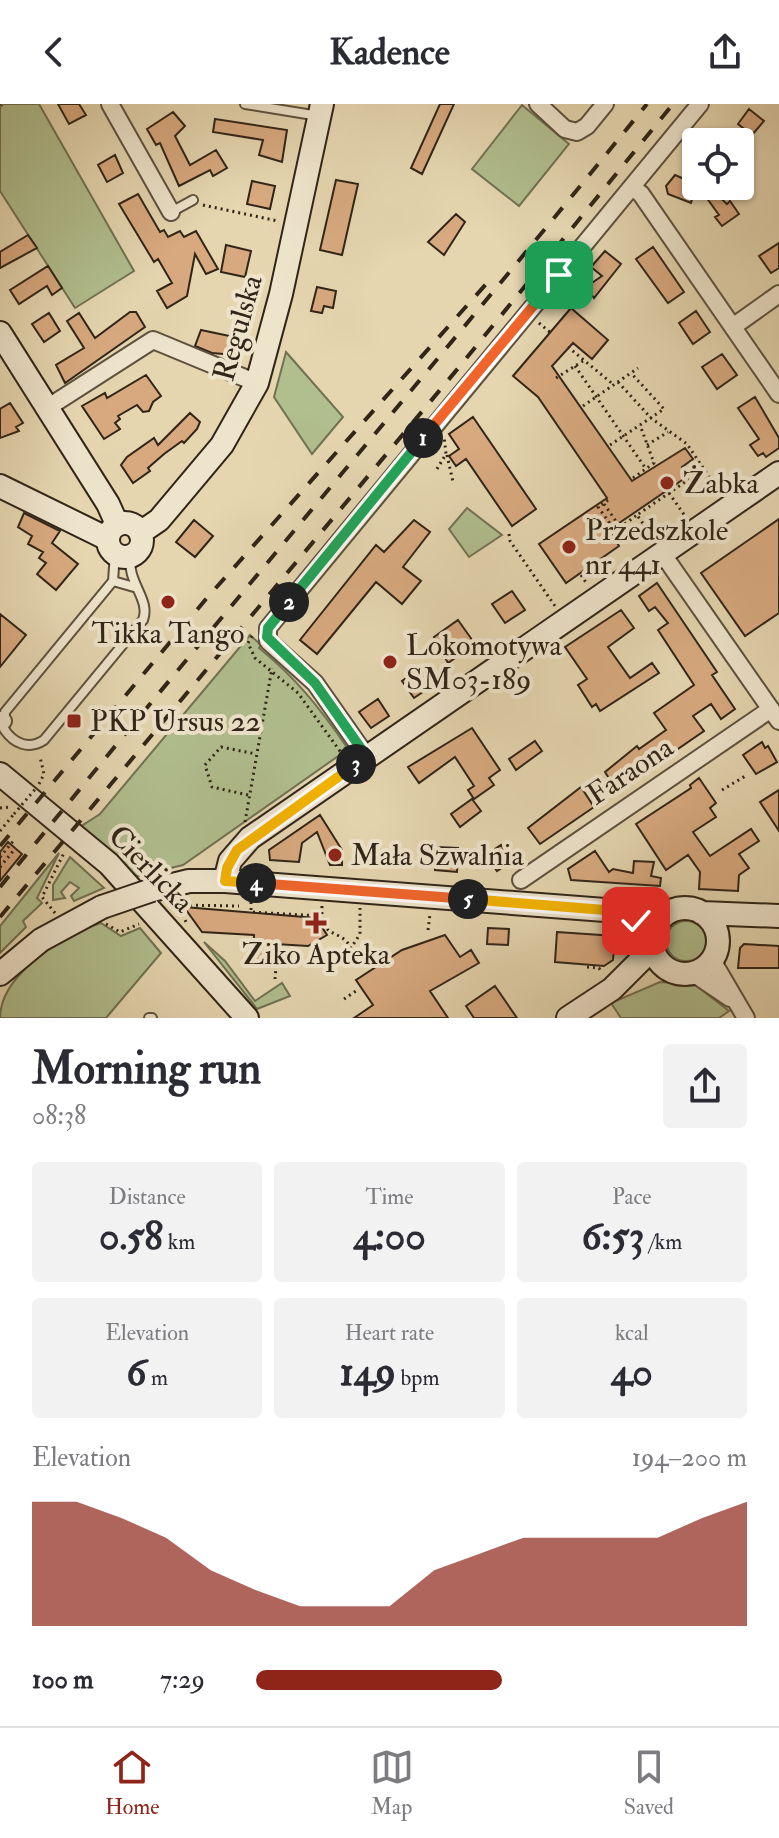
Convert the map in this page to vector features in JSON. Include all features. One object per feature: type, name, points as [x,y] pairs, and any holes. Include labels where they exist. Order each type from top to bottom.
[{"type":"street","points":[[110,104],[171,212]]},
{"type":"street","points":[[538,104],[565,129],[577,132],[587,126],[605,104]]},
{"type":"street","points":[[355,757],[315,683],[268,641],[268,628],[700,104]]},
{"type":"street","name":"Regulska","points":[[118,543],[131,524],[140,533],[159,520],[222,445],[257,383],[278,308],[320,110]]},
{"type":"street","points":[[632,187],[641,194],[779,394]]},
{"type":"street","points":[[734,326],[779,294]]},
{"type":"street","points":[[0,333],[108,504],[118,543]]},
{"type":"street","points":[[47,408],[153,340],[257,383]]},
{"type":"street","points":[[225,881],[230,861],[246,842],[355,757],[660,549],[779,473]]},
{"type":"street","points":[[0,486],[118,543]]},
{"type":"street","points":[[660,549],[775,715]]},
{"type":"street","name":"Faraona","points":[[521,880],[775,715]]},
{"type":"street","name":"Cierlicka","points":[[0,774],[109,864],[247,1018]]},
{"type":"street","points":[[0,974],[41,940],[105,917],[152,890],[189,881],[225,881],[605,910],[636,907],[665,915],[679,909],[777,916]]},
{"type":"street","points":[[605,910],[636,921],[667,968]]},
{"type":"street","points":[[608,983],[667,968],[680,973],[703,967],[718,948],[718,934],[702,913]]},
{"type":"street","points":[[568,1018],[653,943],[665,915]]},
{"type":"street","points":[[718,934],[777,916]]},
{"type":"street","points":[[703,967],[735,1001],[746,1018]]},
{"type":"lane","points":[[245,104],[320,110]]},
{"type":"lane","points":[[171,212],[193,200]]},
{"type":"lane","points":[[118,543],[134,587],[144,602],[145,617],[44,740],[32,746],[20,743],[7,734],[1,720],[7,708],[113,581],[118,543]]},
{"type":"lane","points":[[113,581],[134,587]]},
{"type":"path","points":[[193,200],[280,221]]},
{"type":"path","points":[[533,318],[552,334]]},
{"type":"path","points":[[568,347],[614,385]]},
{"type":"path","points":[[556,378],[584,360]]},
{"type":"path","points":[[575,366],[646,469]]},
{"type":"path","points":[[583,406],[638,368]]},
{"type":"path","points":[[610,445],[664,409],[631,373]]},
{"type":"path","points":[[618,382],[651,418],[687,444],[720,493],[728,495]]},
{"type":"path","points":[[633,478],[654,463],[640,425]]},
{"type":"path","points":[[441,430],[453,482]]},
{"type":"path","points":[[647,445],[668,431]]},
{"type":"path","points":[[437,469],[446,454]]},
{"type":"path","points":[[615,531],[704,469]]},
{"type":"path","points":[[669,493],[690,522]]},
{"type":"path","points":[[635,531],[632,527],[626,531],[621,526],[606,502],[598,507],[622,540],[644,525]]},
{"type":"path","points":[[637,515],[660,549]]},
{"type":"path","points":[[509,534],[510,541],[557,609]]},
{"type":"path","points":[[581,575],[587,584]]},
{"type":"path","points":[[251,637],[248,643],[252,654],[298,693],[355,757]]},
{"type":"path","points":[[252,827],[244,818],[274,657]]},
{"type":"path","points":[[248,795],[212,787],[205,765],[221,747],[256,754]]},
{"type":"path","points":[[0,831],[37,787],[44,774],[40,757]]},
{"type":"path","points":[[722,790],[747,775]]},
{"type":"path","points":[[0,808],[9,809],[13,805]]},
{"type":"path","points":[[0,857],[15,839]]},
{"type":"path","points":[[0,867],[14,850]]},
{"type":"path","points":[[57,916],[42,897],[62,855]]},
{"type":"path","points":[[252,894],[251,912],[321,916]]},
{"type":"path","points":[[322,899],[321,916],[329,933],[347,941],[355,955]]},
{"type":"path","points":[[351,948],[360,934],[361,909],[356,901]]},
{"type":"path","points":[[178,905],[239,906]]},
{"type":"path","points":[[428,930],[430,914]]},
{"type":"path","points":[[105,917],[120,932],[136,925]]},
{"type":"path","points":[[249,965],[250,935]]},
{"type":"path","points":[[275,979],[277,955]]},
{"type":"path","points":[[587,967],[599,968],[608,983]]},
{"type":"path","points":[[344,999],[359,989]]},
{"type":"green space","points":[[4,104],[39,104],[134,271],[75,308],[0,191],[0,107]]},
{"type":"green space","points":[[522,105],[569,144],[519,206],[472,169]]},
{"type":"green space","points":[[286,352],[343,417],[312,454],[274,397]]},
{"type":"green space","points":[[467,508],[502,535],[469,557],[449,529]]},
{"type":"green space","points":[[250,635],[317,706],[346,746],[344,752],[183,865],[134,877],[80,827],[100,814]]},
{"type":"green space","points":[[59,853],[37,898],[42,903],[23,921],[26,927],[0,953],[0,926]]},
{"type":"green space","points":[[70,857],[104,888],[74,901],[71,896],[79,888],[70,882],[61,892],[65,898],[53,900],[53,885]]},
{"type":"green space","points":[[686,921],[700,927],[706,941],[700,955],[686,961],[672,955],[666,941],[672,927]]},
{"type":"green space","points":[[101,923],[121,936],[140,928],[161,953],[106,1018],[0,1018],[10,987],[22,972],[52,947]]},
{"type":"green space","points":[[204,942],[225,961],[255,1001],[282,983],[290,996],[257,1009]]},
{"type":"green space","points":[[660,982],[694,984],[729,1011],[719,1018],[621,1018],[611,1003]]},
{"type":"building","points":[[58,104],[79,104],[86,115],[69,124]]},
{"type":"building","points":[[440,104],[454,104],[422,174],[411,168]]},
{"type":"building","points":[[749,109],[764,121],[754,133],[754,128],[743,128],[738,124]]},
{"type":"building","points":[[173,112],[185,126],[175,136],[190,165],[216,150],[227,168],[213,176],[210,170],[179,186],[160,143],[156,145],[147,129]]},
{"type":"building","points":[[215,119],[287,130],[282,162],[259,155],[263,140],[213,132]]},
{"type":"building","points":[[115,155],[123,173],[107,182],[98,165]]},
{"type":"building","points":[[675,175],[682,178],[682,199],[668,194],[666,186]]},
{"type":"building","points":[[336,180],[358,184],[342,255],[320,250]]},
{"type":"building","points":[[252,181],[275,186],[270,209],[247,204]]},
{"type":"building","points":[[138,194],[160,232],[164,230],[168,237],[180,231],[184,237],[196,231],[218,269],[206,274],[195,254],[187,296],[167,308],[157,291],[172,283],[158,259],[154,262],[119,204]]},
{"type":"building","points":[[708,200],[723,200],[727,204],[730,201],[739,214],[722,226],[715,217],[719,215]]},
{"type":"building","points":[[456,214],[465,222],[444,255],[428,242]]},
{"type":"building","points":[[28,235],[37,248],[0,268],[0,252]]},
{"type":"building","points":[[779,243],[779,268],[771,273],[759,256]]},
{"type":"building","points":[[226,245],[251,251],[245,277],[221,272]]},
{"type":"building","points":[[653,247],[684,292],[668,303],[636,259]]},
{"type":"building","points":[[605,251],[621,264],[594,298],[586,287],[602,276],[591,267]]},
{"type":"building","points":[[48,266],[62,288],[52,295],[47,286],[19,304],[10,290]]},
{"type":"building","points":[[317,287],[336,291],[333,308],[324,306],[322,313],[311,311]]},
{"type":"building","points":[[571,308],[608,340],[592,359],[573,343],[552,366],[632,481],[685,448],[693,459],[682,467],[688,476],[609,530],[619,546],[566,583],[539,544],[607,498],[538,397],[513,376]]},
{"type":"building","points":[[696,311],[710,332],[693,344],[679,323]]},
{"type":"building","points":[[130,312],[136,312],[145,327],[65,383],[56,365],[84,348],[67,321],[79,313],[95,338]]},
{"type":"building","points":[[49,313],[60,331],[44,342],[32,324]]},
{"type":"building","points":[[201,330],[239,338],[235,355],[212,353],[195,346]]},
{"type":"building","points":[[722,354],[737,375],[717,389],[702,367]]},
{"type":"building","points":[[146,375],[161,396],[153,402],[149,411],[143,412],[137,405],[118,416],[120,419],[115,423],[120,429],[104,439],[82,406],[105,393],[107,398]]},
{"type":"building","points":[[755,397],[779,438],[779,448],[766,457],[763,453],[758,456],[750,445],[759,439],[738,408]]},
{"type":"building","points":[[10,403],[23,423],[16,427],[19,431],[0,438],[0,409]]},
{"type":"building","points":[[190,413],[200,422],[197,429],[133,483],[121,465],[127,457],[154,438],[158,445]]},
{"type":"building","points":[[473,417],[536,509],[512,526],[466,459],[456,466],[449,456],[459,449],[449,434]]},
{"type":"building","points":[[24,513],[60,531],[52,543],[78,564],[56,590],[37,574],[46,563],[39,558],[43,552],[28,544],[32,536],[18,527]]},
{"type":"building","points":[[779,519],[779,613],[745,636],[701,573]]},
{"type":"building","points":[[194,520],[213,536],[195,557],[176,542]]},
{"type":"building","points":[[414,520],[430,532],[403,567],[421,581],[402,604],[376,582],[317,654],[300,640],[376,545],[384,552]]},
{"type":"building","points":[[657,583],[717,672],[712,675],[735,709],[721,719],[711,704],[693,716],[704,731],[617,791],[605,772],[637,746],[639,749],[666,730],[654,713],[694,685],[658,630],[668,623],[655,607],[649,611],[639,596]]},
{"type":"building","points":[[512,591],[525,610],[505,623],[492,604]]},
{"type":"building","points":[[621,610],[634,628],[608,647],[630,678],[652,663],[659,673],[600,711],[596,704],[592,707],[578,685],[587,679],[565,647]]},
{"type":"building","points":[[0,614],[26,635],[0,667]]},
{"type":"building","points":[[458,620],[475,644],[448,663],[434,637]]},
{"type":"building","points":[[423,666],[435,684],[414,698],[402,681]]},
{"type":"building","points":[[378,699],[389,716],[371,728],[359,712]]},
{"type":"building","points":[[472,728],[500,770],[489,778],[494,785],[474,799],[468,790],[474,786],[455,757],[419,783],[408,767]]},
{"type":"building","points":[[535,741],[542,751],[516,770],[509,759]]},
{"type":"building","points":[[762,742],[777,762],[756,774],[743,755]]},
{"type":"building","points":[[699,778],[716,803],[710,808],[716,817],[693,832],[710,856],[751,829],[759,841],[739,854],[749,868],[739,875],[738,891],[699,889],[700,872],[688,855],[666,870],[636,824],[691,788],[690,785]]},
{"type":"building","points":[[581,787],[594,807],[540,844],[528,828]]},
{"type":"building","points":[[779,790],[779,831],[760,802]]},
{"type":"building","points":[[472,799],[481,811],[460,827],[451,814]]},
{"type":"building","points":[[320,815],[342,850],[342,865],[330,865],[317,832],[302,843],[299,862],[270,860],[269,850]]},
{"type":"building","points":[[8,842],[22,854],[0,881],[0,852]]},
{"type":"building","points":[[501,845],[512,861],[497,871],[486,855]]},
{"type":"building","points":[[436,847],[458,848],[457,872],[435,870]]},
{"type":"building","points":[[595,851],[609,872],[613,869],[633,873],[634,861],[654,862],[651,876],[661,878],[660,886],[571,880],[568,869]]},
{"type":"building","points":[[184,907],[316,918],[327,935],[308,946],[276,944],[275,964],[257,963],[253,960],[254,935],[202,932]]},
{"type":"building","points":[[488,928],[509,929],[508,945],[487,944]]},
{"type":"building","points":[[557,932],[615,936],[613,960],[604,966],[555,962]]},
{"type":"building","points":[[445,935],[460,957],[471,950],[479,963],[430,991],[448,1018],[354,1018],[373,1005],[356,980],[402,950]]},
{"type":"building","points":[[744,944],[779,946],[779,968],[738,968],[740,948]]},
{"type":"building","points":[[495,986],[517,1018],[474,1018],[466,1006]]},
{"type":"railway","points":[[0,887],[647,104]]},
{"type":"railway","points":[[0,917],[460,366],[673,104]]},
{"type":"railway","points":[[0,846],[206,599],[487,283]]},
{"type":"place","name":"Żabka","points":[[667,483]]},
{"type":"place","name":"Przedszkole nr 441","points":[[569,547]]},
{"type":"place","name":"Tikka Tango","points":[[168,602]]},
{"type":"place","name":"Lokomotywa SM03-189","points":[[390,662]]},
{"type":"place","name":"PKP Ursus 22","points":[[74,721]]},
{"type":"place","name":"Mała Szwalnia","points":[[335,855]]},
{"type":"place","name":"Ziko Apteka","points":[[316,923]]},
{"type":"route","points":[[559,275],[268,628],[268,641],[301,667],[322,691],[367,757],[256,833],[237,850],[227,868],[225,881],[605,910],[636,921]]}]
